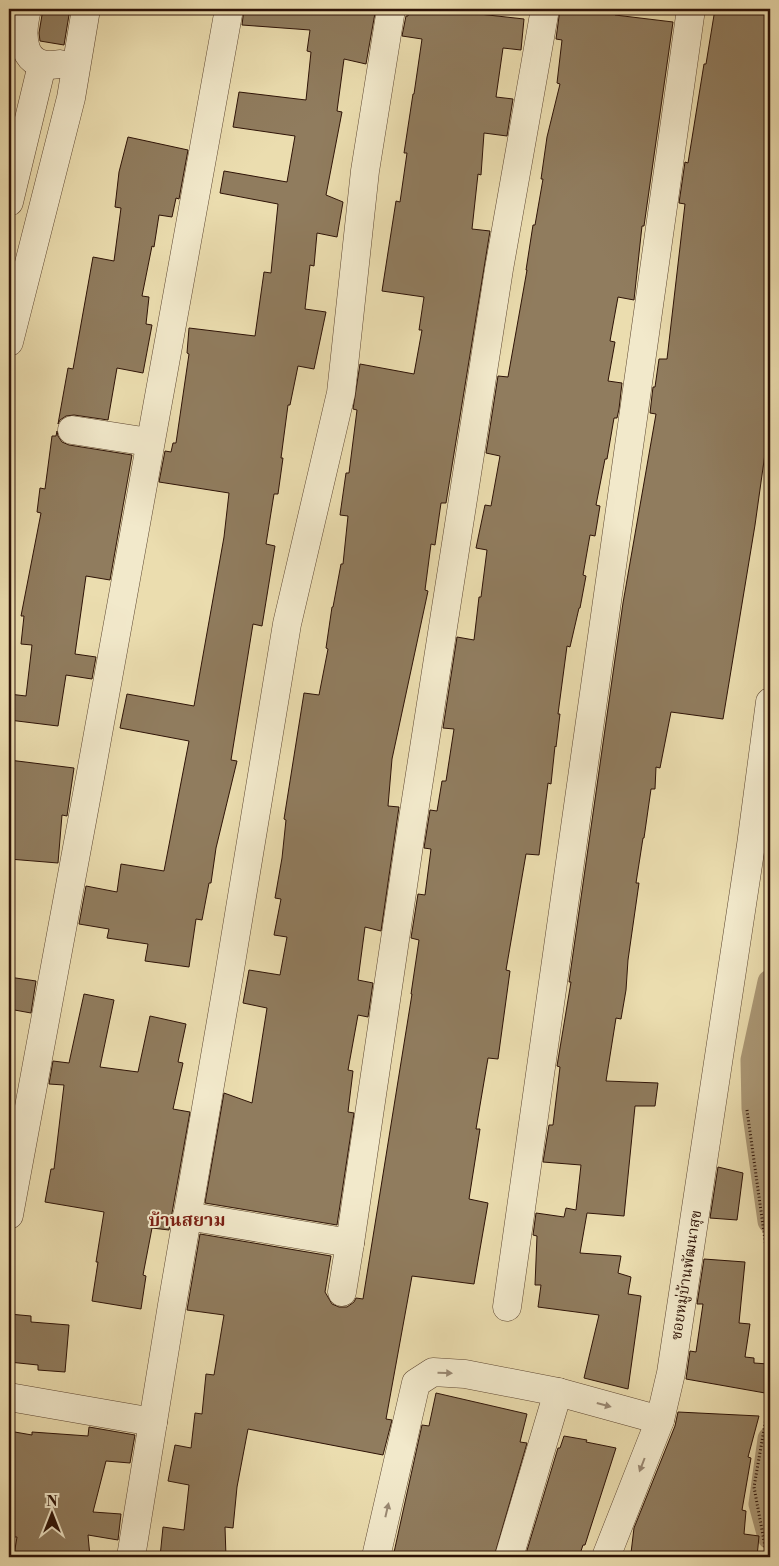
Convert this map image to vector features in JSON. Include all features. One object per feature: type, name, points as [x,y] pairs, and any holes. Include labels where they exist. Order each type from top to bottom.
[{"type":"street","points":[[27,9],[24,21],[24,47],[32,60],[42,65],[58,65],[79,54]]},
{"type":"street","points":[[9,342],[71,98],[86,9]]},
{"type":"street","points":[[9,1214],[229,9]]},
{"type":"street","points":[[131,1557],[287,624],[341,393],[365,170],[391,9]]},
{"type":"street","points":[[342,1292],[499,269],[545,9]]},
{"type":"street","points":[[507,1306],[691,9]]},
{"type":"street","points":[[9,202],[42,65]]},
{"type":"street","points":[[72,430],[150,442]]},
{"type":"street","name":"ซอยหมู่บ้านพัฒนาสุข","points":[[606,1557],[660,1420],[671,1373],[751,845],[770,702]]},
{"type":"street","points":[[187,1216],[350,1243]]},
{"type":"street","points":[[376,1557],[416,1383],[433,1372],[454,1373],[558,1392],[660,1420]]},
{"type":"street","points":[[509,1557],[558,1392]]},
{"type":"street","points":[[9,1397],[153,1422]]},
{"type":"path","points":[[747,1110],[770,1276]]},
{"type":"path","points":[[767,1557],[754,1487],[770,1395]]},
{"type":"building","points":[[43,9],[70,9],[64,45],[40,41],[39,33]]},
{"type":"building","points":[[244,9],[339,9],[375,13],[366,64],[344,59],[337,111],[342,112],[326,195],[343,202],[337,237],[317,233],[314,266],[310,265],[305,309],[326,312],[314,369],[298,366],[290,405],[288,405],[278,494],[274,494],[266,544],[275,546],[262,626],[253,624],[231,760],[237,761],[216,848],[211,883],[209,883],[202,920],[196,919],[189,967],[145,961],[148,944],[107,938],[109,929],[79,924],[86,886],[117,892],[121,864],[164,871],[189,741],[120,728],[127,694],[194,706],[224,537],[229,493],[159,482],[165,451],[171,452],[173,443],[176,443],[189,354],[187,353],[189,328],[255,336],[264,272],[271,273],[278,204],[220,193],[224,171],[287,182],[295,136],[233,127],[239,92],[306,100],[311,52],[307,51],[310,30],[242,25]]},
{"type":"building","points":[[409,9],[461,9],[461,12],[524,19],[521,50],[503,48],[496,97],[513,99],[507,136],[484,133],[481,175],[478,174],[472,229],[490,231],[446,503],[441,503],[435,545],[431,544],[425,590],[428,591],[392,759],[388,806],[399,807],[381,931],[365,927],[358,980],[373,983],[368,1017],[358,1015],[348,1070],[353,1071],[348,1112],[354,1113],[337,1225],[205,1203],[224,1093],[252,1103],[267,1008],[243,1003],[249,970],[280,975],[287,937],[274,935],[281,899],[275,898],[282,858],[286,820],[284,819],[304,693],[319,695],[328,649],[326,648],[332,607],[341,564],[343,564],[348,516],[340,515],[346,473],[349,473],[357,410],[353,409],[360,364],[414,374],[422,330],[419,330],[424,297],[382,291],[396,201],[400,202],[407,153],[404,153],[422,39],[402,36]]},
{"type":"building","points":[[560,9],[616,9],[615,15],[673,22],[644,226],[642,226],[634,300],[618,297],[610,341],[615,342],[608,381],[622,383],[619,409],[617,418],[614,418],[596,505],[600,506],[595,536],[590,535],[583,575],[586,576],[580,608],[570,647],[567,646],[558,714],[560,714],[556,747],[551,784],[548,783],[539,855],[526,854],[506,970],[510,971],[498,1059],[488,1058],[476,1129],[480,1129],[469,1199],[488,1203],[474,1284],[412,1276],[386,1419],[392,1420],[383,1455],[248,1429],[237,1487],[233,1528],[225,1527],[226,1557],[160,1557],[163,1527],[184,1530],[189,1485],[168,1481],[175,1445],[191,1448],[195,1413],[202,1414],[206,1374],[214,1375],[224,1315],[187,1310],[200,1234],[331,1256],[325,1292],[332,1304],[339,1307],[347,1307],[356,1298],[363,1299],[412,994],[419,940],[411,938],[418,894],[425,895],[431,849],[424,848],[430,810],[437,811],[442,781],[446,781],[454,729],[443,728],[457,637],[474,640],[479,597],[481,597],[487,550],[476,548],[485,505],[491,506],[500,456],[486,453],[498,376],[508,377],[533,225],[535,225],[543,179],[541,179],[547,137],[560,84],[557,83],[562,40],[556,39]]},
{"type":"building","points":[[715,9],[770,9],[770,418],[755,525],[723,719],[671,712],[660,768],[656,767],[655,789],[651,789],[636,883],[639,883],[628,960],[626,990],[621,1019],[616,1018],[606,1081],[658,1083],[655,1106],[635,1106],[624,1216],[587,1213],[580,1253],[621,1256],[618,1273],[631,1277],[628,1294],[641,1296],[628,1389],[584,1378],[599,1315],[538,1307],[541,1285],[535,1285],[537,1236],[533,1235],[536,1213],[564,1217],[566,1208],[576,1210],[581,1165],[543,1162],[549,1125],[553,1125],[560,1067],[557,1066],[571,982],[569,982],[623,603],[656,414],[650,413],[653,387],[655,387],[659,359],[667,359],[685,204],[679,203],[685,162],[688,163]]},
{"type":"building","points":[[128,137],[188,150],[179,199],[176,198],[172,217],[159,215],[154,247],[152,246],[142,296],[149,297],[146,324],[152,325],[143,373],[117,368],[108,420],[74,415],[66,416],[58,424],[68,368],[73,369],[93,257],[114,261],[121,208],[115,207],[119,172]]},
{"type":"building","points":[[57,431],[62,442],[69,445],[132,455],[110,580],[86,576],[75,654],[96,657],[92,679],[66,675],[58,726],[9,720],[9,694],[26,696],[32,645],[21,644],[24,616],[21,616],[41,513],[37,512],[40,488],[45,489],[52,436],[56,436]]},
{"type":"building","points":[[9,760],[74,768],[67,816],[62,815],[58,863],[9,859]]},
{"type":"building","points":[[9,977],[36,981],[31,1013],[9,1009]]},
{"type":"building","points":[[84,994],[114,1000],[100,1067],[138,1072],[150,1016],[186,1024],[178,1062],[183,1063],[173,1109],[190,1112],[169,1230],[152,1228],[143,1275],[146,1276],[141,1309],[92,1301],[104,1212],[45,1202],[51,1169],[54,1169],[64,1085],[49,1084],[53,1061],[69,1063]]},
{"type":"building","points":[[718,1167],[743,1173],[737,1220],[710,1218]]},
{"type":"building","points":[[704,1259],[745,1262],[739,1323],[750,1324],[745,1357],[754,1358],[754,1363],[768,1364],[765,1393],[686,1379],[690,1351],[696,1352],[703,1304],[697,1304]]},
{"type":"building","points":[[9,1314],[31,1316],[31,1322],[69,1325],[65,1372],[38,1370],[38,1365],[9,1362]]},
{"type":"building","points":[[436,1393],[527,1414],[520,1442],[527,1443],[494,1557],[393,1557],[422,1425],[429,1426]]},
{"type":"building","points":[[678,1412],[759,1416],[748,1457],[751,1458],[742,1510],[746,1511],[744,1534],[759,1536],[757,1557],[665,1557],[631,1553],[634,1528],[675,1426]]},
{"type":"building","points":[[89,1427],[135,1435],[130,1463],[106,1461],[93,1512],[121,1514],[118,1540],[88,1535],[90,1557],[14,1555],[17,1537],[9,1537],[9,1431],[32,1435],[32,1432],[88,1436]]},
{"type":"building","points":[[564,1436],[616,1448],[585,1545],[583,1545],[579,1557],[525,1557],[558,1448],[560,1448]]},
{"type":"waterway","points":[[770,982],[753,1060],[754,1108],[770,1221]]},
{"type":"waterway","points":[[770,1439],[761,1504],[770,1537]]},
{"type":"district","name":"บ้านสยาม","points":[[187,1220]]}]
